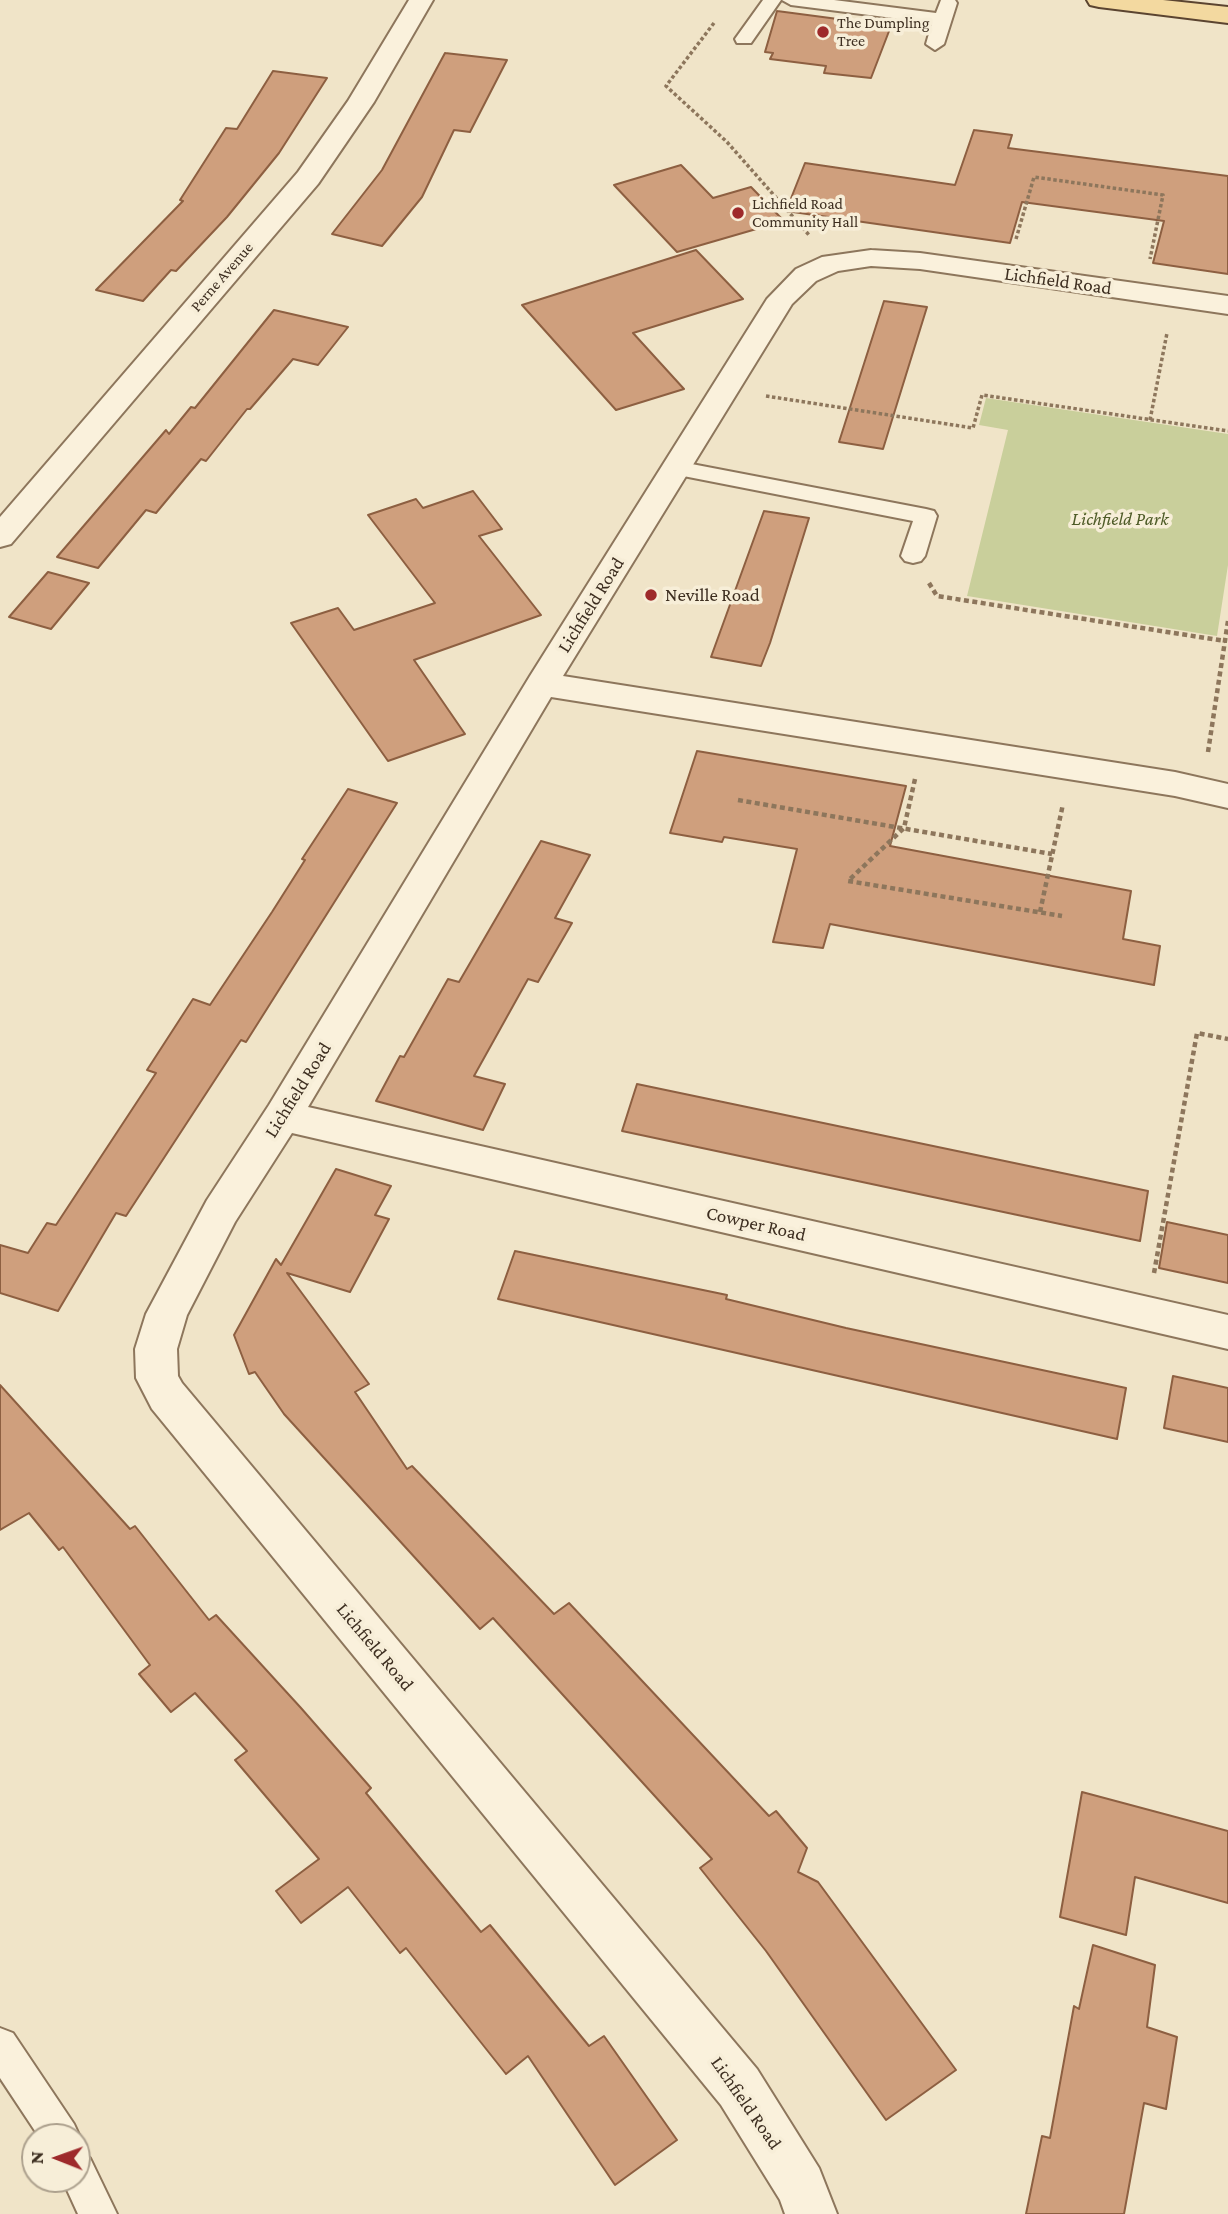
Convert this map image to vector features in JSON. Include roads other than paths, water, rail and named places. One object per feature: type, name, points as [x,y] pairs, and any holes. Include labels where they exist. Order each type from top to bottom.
[{"type":"main road","points":[[1099,0],[1228,15]]},
{"type":"street","name":"Perne Avenue","points":[[0,537],[308,177],[361,102],[421,0]]},
{"type":"street","name":"Lichfield Road","points":[[811,2214],[801,2186],[739,2087],[176,1407],[157,1378],[156,1349],[167,1314],[221,1211],[283,1116],[542,684],[781,299],[806,275],[832,263],[871,258],[1228,305]]},
{"type":"street","points":[[542,684],[1175,784],[1215,793]]},
{"type":"street","name":"Cowper Road","points":[[283,1116],[1228,1332]]},
{"type":"lane","points":[[744,39],[772,0]]},
{"type":"lane","points":[[791,0],[943,19]]},
{"type":"lane","points":[[935,44],[948,0]]},
{"type":"lane","points":[[676,468],[926,516],[913,556]]},
{"type":"lane","points":[[0,2046],[52,2123]]},
{"type":"lane","points":[[88,2193],[98,2214]]},
{"type":"place","name":"The Dumpling Tree","points":[[823,32]]},
{"type":"place","name":"Lichfield Road Community Hall","points":[[738,213]]},
{"type":"place","name":"Neville Road","points":[[651,595]]},
{"type":"park label","name":"Lichfield Park","points":[[1120,519]]}]
